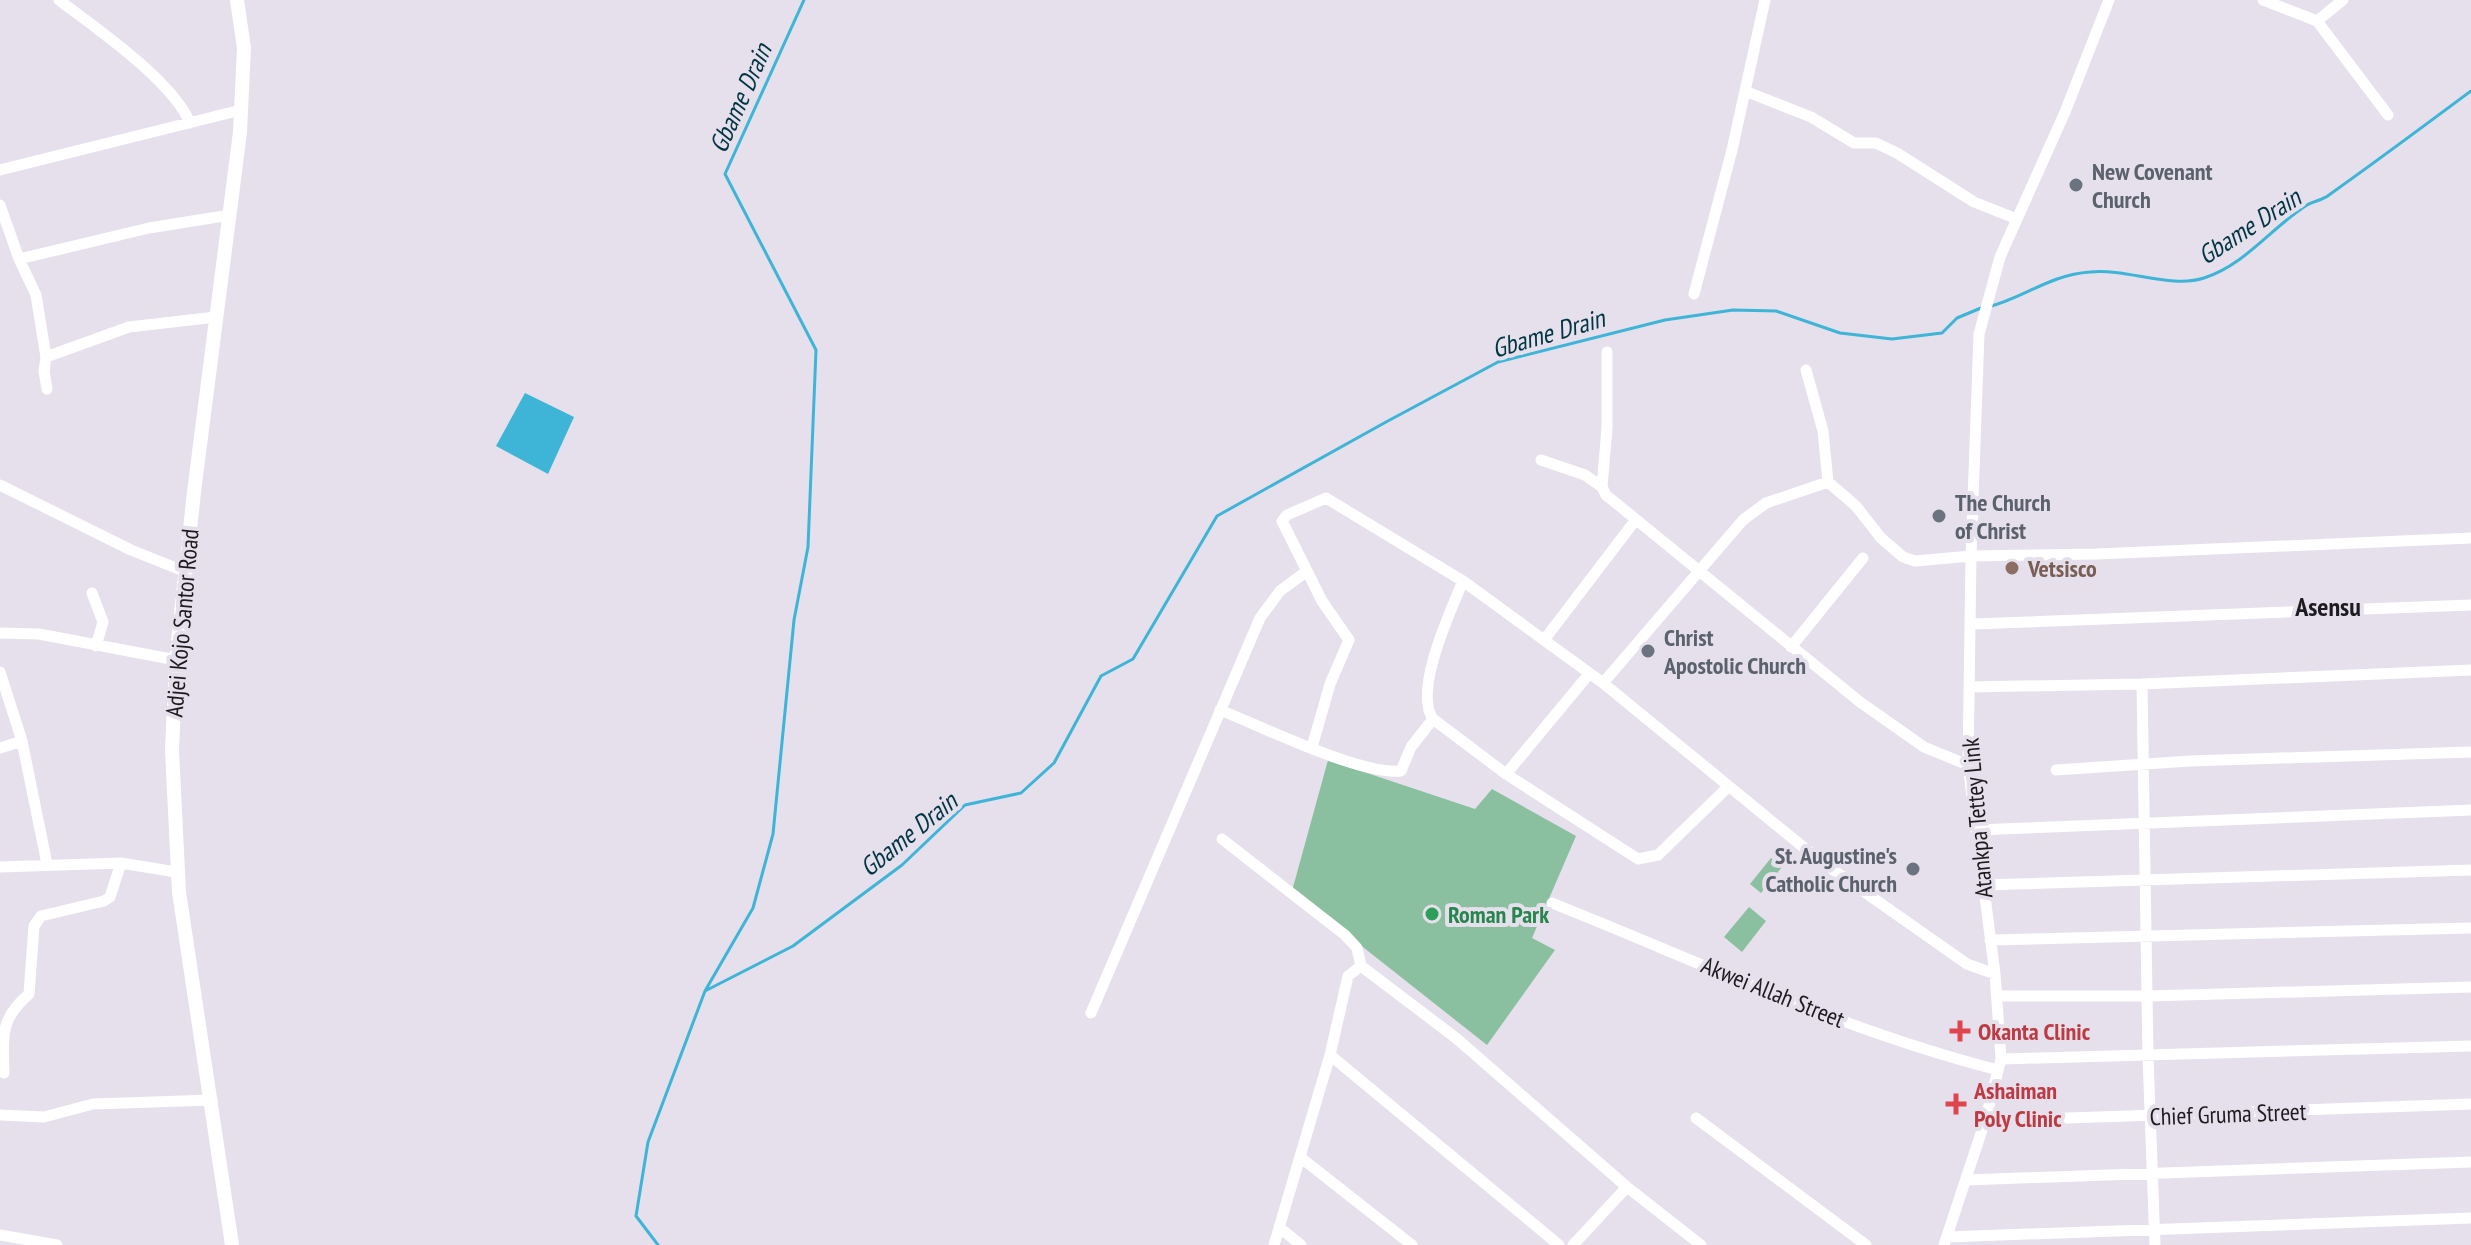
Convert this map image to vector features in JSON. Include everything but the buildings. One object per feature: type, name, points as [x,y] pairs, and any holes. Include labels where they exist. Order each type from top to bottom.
[{"type":"street","points":[[59,0],[163,84],[185,109],[190,123]]},
{"type":"street","name":"Adjei Kojo Santor Road","points":[[232,1245],[176,872],[172,750],[176,660],[241,110],[244,48],[237,0]]},
{"type":"street","points":[[1694,294],[1765,0]]},
{"type":"street","name":"Atankpa Tettey Link","points":[[1946,1241],[2000,1065],[1995,974],[1968,765],[1979,334],[1987,295],[2070,101],[2109,0]]},
{"type":"street","points":[[2263,0],[2280,4],[2317,21],[2388,115]]},
{"type":"street","points":[[2317,21],[2343,0]]},
{"type":"street","points":[[1745,91],[1811,117],[1854,143],[1876,143],[1918,165],[1974,202],[2017,219]]},
{"type":"street","points":[[0,170],[241,110]]},
{"type":"street","points":[[0,205],[19,259],[36,295],[46,357],[44,371],[47,389]]},
{"type":"street","points":[[19,259],[149,228],[230,215]]},
{"type":"street","points":[[46,357],[129,327],[216,317]]},
{"type":"street","points":[[1602,487],[1607,428],[1607,352]]},
{"type":"street","points":[[1806,370],[1823,431],[1828,482],[1856,506],[1881,538],[1903,557],[1915,561],[1971,556],[2471,538]]},
{"type":"street","points":[[1541,460],[1585,475],[1602,487],[1606,495],[1634,522],[1860,702],[1924,747],[1968,765]]},
{"type":"street","points":[[1603,683],[1696,571],[1743,520],[1766,503],[1828,482]]},
{"type":"street","points":[[0,485],[131,550],[186,572]]},
{"type":"street","points":[[1312,747],[1330,684],[1349,640],[1322,601],[1282,521],[1287,515],[1326,498],[1463,581],[1603,683],[1819,860],[1967,964],[1995,974]]},
{"type":"street","points":[[1544,640],[1634,522]]},
{"type":"street","points":[[1791,647],[1863,558]]},
{"type":"street","points":[[1091,1013],[1268,603],[1307,571]]},
{"type":"street","points":[[1463,581],[1434,653],[1429,696],[1429,713],[1433,719],[1506,774],[1628,854],[1646,860],[1658,855],[1729,786]]},
{"type":"street","points":[[92,593],[103,622],[96,646]]},
{"type":"street","points":[[1972,624],[2471,605]]},
{"type":"street","points":[[0,633],[39,634],[176,660]]},
{"type":"street","points":[[1969,687],[2142,684],[2471,670]]},
{"type":"street","points":[[0,672],[22,741],[47,864]]},
{"type":"street","points":[[1506,774],[1589,674]]},
{"type":"street","points":[[2142,684],[2148,880],[2149,1116],[2155,1245]]},
{"type":"street","points":[[1220,710],[1312,747],[1379,769],[1401,771],[1411,747],[1433,719]]},
{"type":"street","points":[[0,748],[22,741]]},
{"type":"street","points":[[2056,770],[2471,752]]},
{"type":"street","points":[[1976,830],[2471,810]]},
{"type":"street","points":[[1222,839],[1345,935],[1357,948],[1361,966],[1456,1038],[1627,1187],[1701,1245]]},
{"type":"street","points":[[0,867],[121,863],[176,872]]},
{"type":"street","points":[[4,1073],[3,1020],[11,1007],[29,994],[34,926],[41,916],[110,897],[121,863]]},
{"type":"street","points":[[1982,885],[2471,870]]},
{"type":"street","name":"Akwei Allah Street","points":[[1552,903],[1824,1015],[1926,1051],[2000,1065],[2471,1046]]},
{"type":"street","points":[[1990,940],[2471,928]]},
{"type":"street","points":[[1274,1245],[1330,1055],[1348,976],[1361,966]]},
{"type":"street","points":[[1997,996],[2149,996],[2471,987]]},
{"type":"street","points":[[1330,1055],[1559,1245]]},
{"type":"street","points":[[0,1115],[44,1117],[93,1104],[212,1100]]},
{"type":"street","name":"Chief Gruma Street","points":[[1985,1121],[2471,1104]]},
{"type":"street","points":[[1696,1118],[1866,1245]]},
{"type":"street","points":[[1300,1157],[1412,1245]]},
{"type":"street","points":[[1966,1180],[2471,1162]]},
{"type":"street","points":[[1573,1245],[1627,1187]]},
{"type":"street","points":[[1946,1241],[2471,1218]]},
{"type":"street","points":[[1279,1227],[1301,1245]]},
{"type":"street","points":[[0,1235],[57,1245]]},
{"type":"green space","name":"Roman Park","points":[[1328,760],[1475,809],[1492,789],[1576,836],[1532,938],[1555,950],[1487,1045],[1292,891]]},
{"type":"green space","points":[[1771,858],[1782,867],[1761,893],[1750,884]]},
{"type":"green space","points":[[1749,907],[1766,921],[1742,952],[1724,937]]},
{"type":"water","points":[[525,393],[574,417],[548,474],[496,446]]},
{"type":"waterway","name":"Gbame Drain","points":[[658,1245],[636,1216],[648,1142],[705,991],[753,908],[773,834],[794,620],[808,547],[816,350],[725,174],[804,0]]},
{"type":"waterway","name":"Gbame Drain","points":[[1988,307],[2075,274],[2104,272],[2191,281],[2219,272],[2245,255],[2294,214],[2327,197],[2471,91]]},
{"type":"waterway","name":"Gbame Drain","points":[[705,991],[793,946],[902,865],[965,805],[1021,793],[1054,763],[1101,676],[1133,659],[1217,516],[1498,362],[1665,320],[1733,310],[1776,311],[1840,333],[1892,339],[1942,333],[1957,318],[1981,308]]},
{"type":"place","name":"New Covenant Church","points":[[2076,185]]},
{"type":"place","name":"The Church of Christ","points":[[1939,516]]},
{"type":"place","name":"Vetsisco","points":[[2012,568]]},
{"type":"place","name":"Christ Apostolic Church","points":[[1648,651]]},
{"type":"place","name":"St. Augustine's Catholic Church","points":[[1913,869]]},
{"type":"place","name":"Roman Park","points":[[1432,914]]},
{"type":"place","name":"Okanta Clinic","points":[[1960,1031]]},
{"type":"place","name":"Ashaiman Poly Clinic","points":[[1956,1104]]},
{"type":"district","name":"Asensu","points":[[2328,606]]}]
